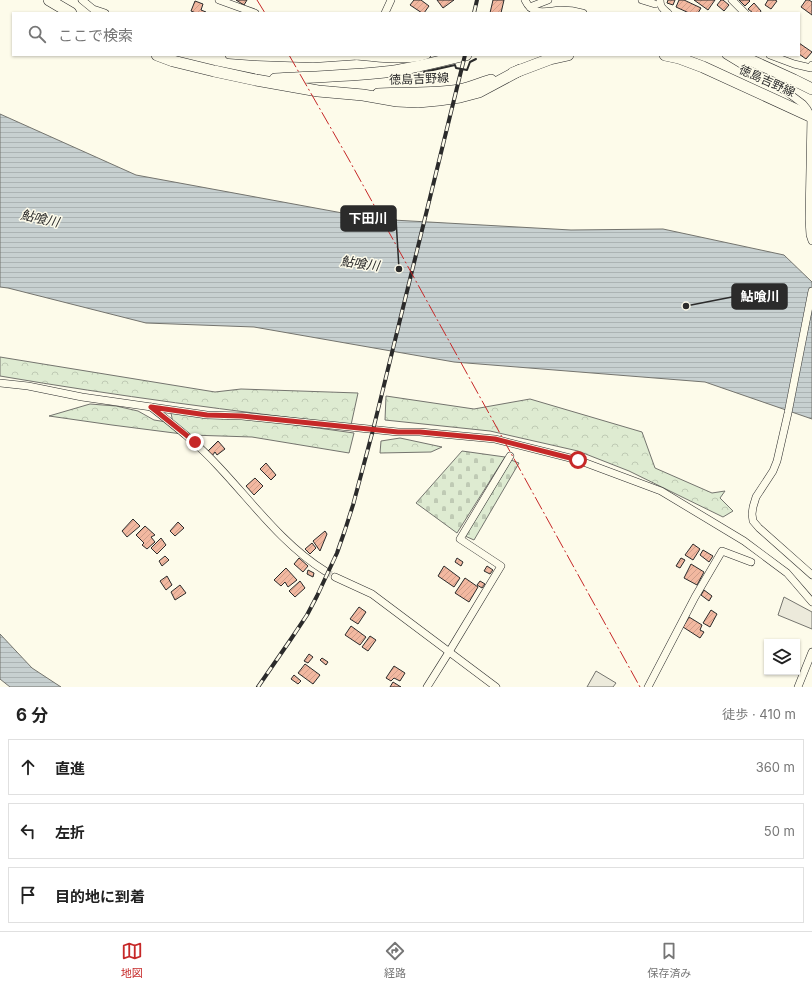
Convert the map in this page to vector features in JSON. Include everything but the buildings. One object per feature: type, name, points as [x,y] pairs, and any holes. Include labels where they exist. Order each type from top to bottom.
[{"type":"main road","points":[[49,0],[69,12]]},
{"type":"main road","name":"徳島吉野線","points":[[160,56],[173,61],[256,80],[318,91],[363,95],[397,101],[418,102],[460,97],[479,92],[520,70],[550,59],[564,56]]},
{"type":"main road","name":"徳島吉野線","points":[[670,56],[702,67],[811,116]]},
{"type":"main road","name":"徳島吉野線","points":[[740,56],[812,89]]},
{"type":"main road","name":"徳島吉野線","points":[[256,80],[346,76],[386,72],[416,67],[449,57]]},
{"type":"street","points":[[82,0],[95,11]]},
{"type":"street","points":[[219,0],[253,12]]},
{"type":"street","points":[[385,12],[391,0]]},
{"type":"street","points":[[525,0],[530,8],[541,12],[561,10],[578,12]]},
{"type":"street","points":[[530,8],[548,0]]},
{"type":"street","points":[[642,0],[658,2],[667,12]]},
{"type":"street","points":[[732,0],[744,12]]},
{"type":"street","points":[[244,56],[314,59],[358,56],[405,58],[425,56]]},
{"type":"street","points":[[727,56],[787,92],[803,104],[811,116],[809,219],[812,241]]},
{"type":"street","points":[[773,56],[797,65],[812,67]]},
{"type":"street","points":[[789,56],[797,65]]},
{"type":"street","points":[[812,291],[777,461],[756,497],[752,514],[753,521],[759,528],[812,575]]},
{"type":"street","points":[[0,383],[28,386],[82,397],[207,415],[242,416],[398,432],[420,432],[495,439],[578,460],[661,491],[738,537],[787,573],[812,602]]},
{"type":"street","points":[[151,407],[195,442],[291,545],[325,571]]},
{"type":"street","points":[[427,687],[501,566],[460,539],[510,456]]},
{"type":"street","points":[[648,687],[722,551],[751,562]]},
{"type":"street","points":[[335,576],[372,594],[496,687]]},
{"type":"street","points":[[798,687],[812,652]]},
{"type":"green space","points":[[0,357],[215,392],[241,389],[358,393],[351,425],[176,403],[0,376]]},
{"type":"green space","points":[[386,396],[474,409],[530,399],[642,432],[655,468],[712,493],[725,491],[720,498],[733,511],[723,517],[629,471],[578,451],[490,431],[385,420]]},
{"type":"green space","points":[[90,404],[116,406],[138,411],[154,420],[173,423],[171,413],[267,421],[354,433],[349,453],[252,437],[190,435],[49,416]]},
{"type":"green space","points":[[400,438],[442,447],[431,452],[380,453],[381,441]]},
{"type":"green space","points":[[462,451],[505,457],[457,533],[416,503]]},
{"type":"green space","points":[[511,460],[519,463],[474,540],[465,536]]},
{"type":"shaded area","points":[[784,597],[812,612],[812,629],[778,615]]},
{"type":"shaded area","points":[[596,671],[616,683],[613,687],[587,687]]},
{"type":"water","points":[[0,114],[136,175],[375,219],[571,230],[663,229],[784,255],[812,282],[812,419],[705,382],[454,362],[254,327],[146,323],[0,287]]},
{"type":"water","points":[[0,634],[32,668],[61,687],[10,687],[0,679]]},
{"type":"tunnel","points":[[325,571],[335,577]]},
{"type":"railway","points":[[474,12],[477,0]]},
{"type":"railway","points":[[258,687],[307,615],[337,553],[345,530],[373,430],[465,56]]},
{"type":"wall","points":[[424,72],[455,65],[456,68],[467,70],[470,62],[476,59]]},
{"type":"power","points":[[257,0],[264,12]]},
{"type":"power","points":[[290,56],[348,158],[640,687]]},
{"type":"place","name":"下田川","points":[[399,269]]},
{"type":"place","name":"鮎喰川","points":[[686,306]]},
{"type":"route","points":[[195,442],[151,407],[207,415],[242,416],[373,430],[420,432],[495,439],[578,460]]}]
